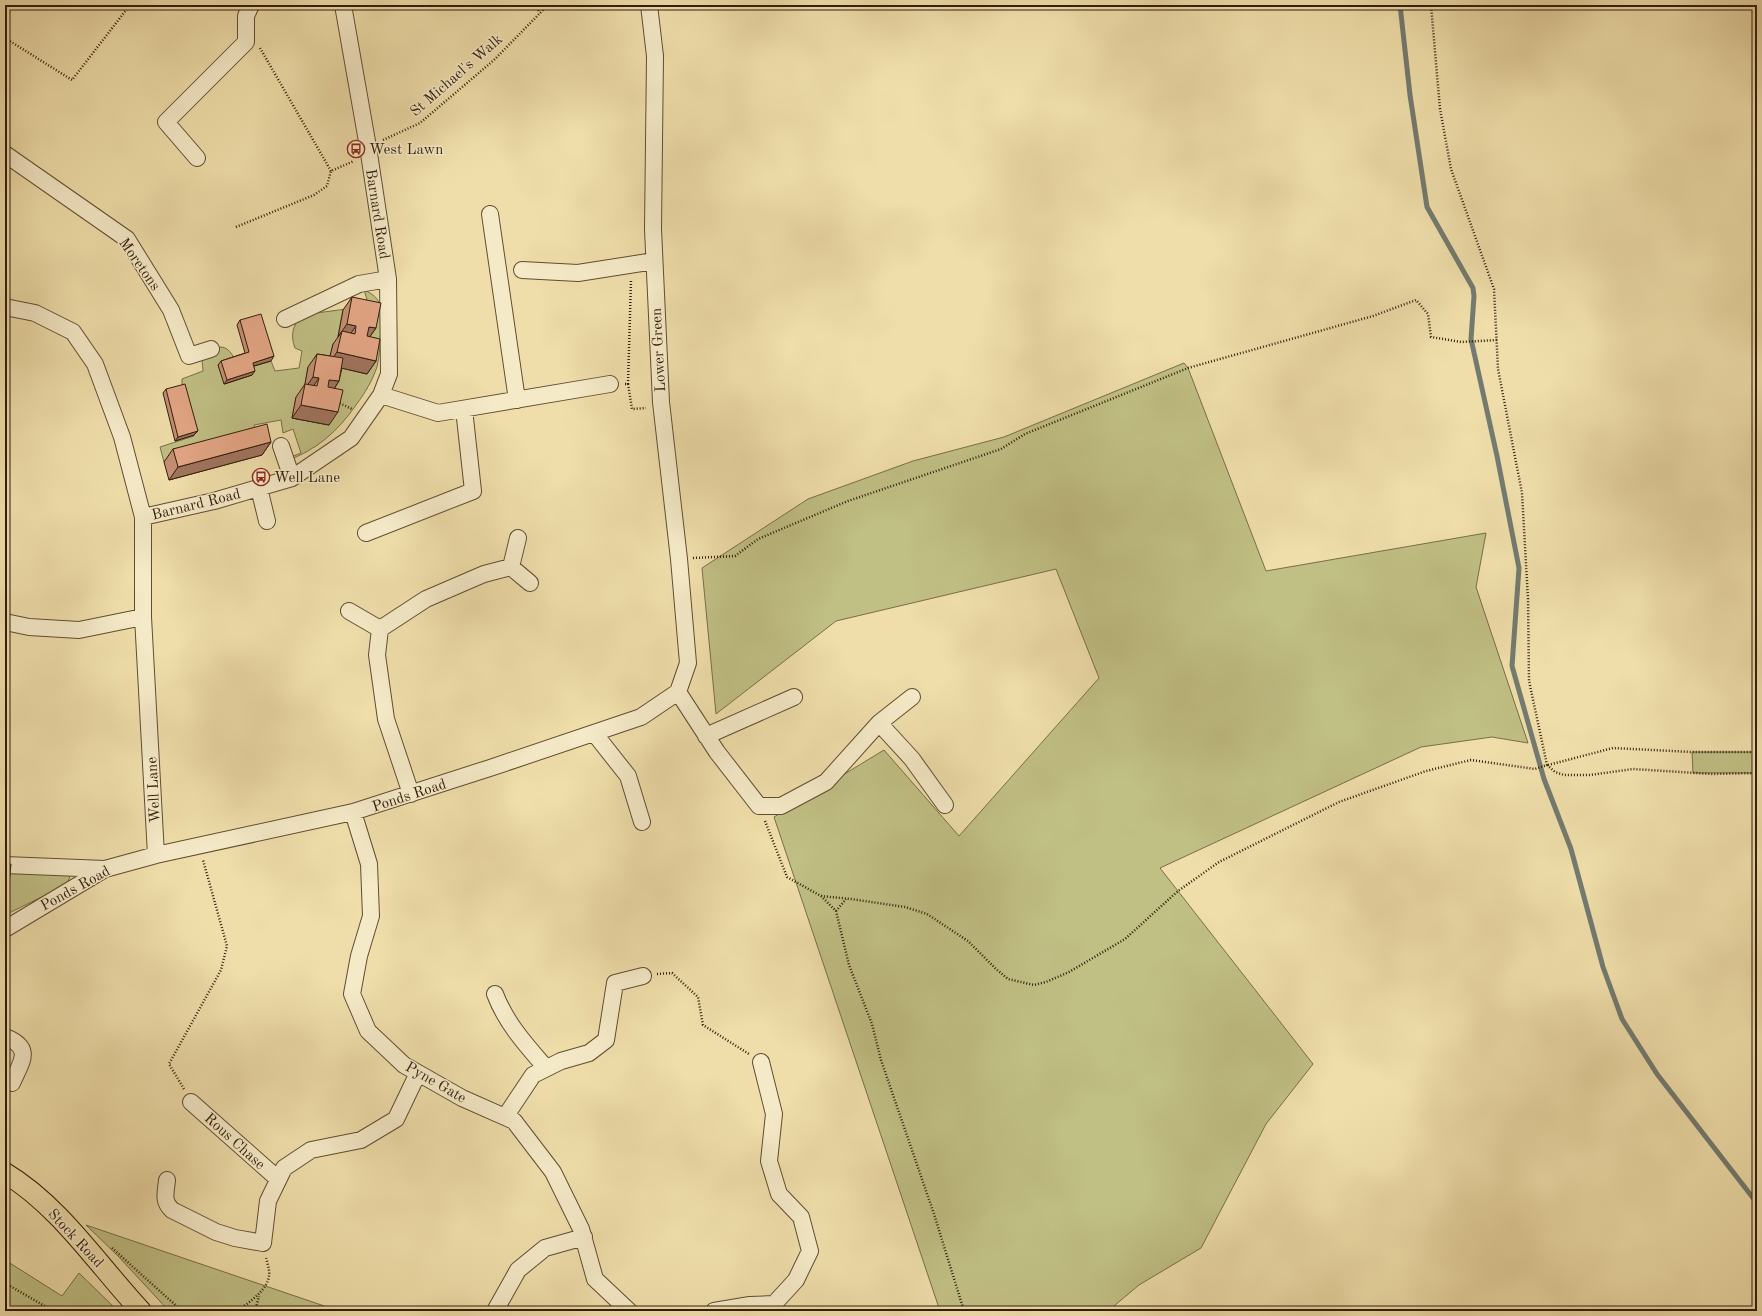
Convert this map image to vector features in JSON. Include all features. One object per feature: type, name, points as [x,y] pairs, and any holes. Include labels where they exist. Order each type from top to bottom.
[{"type":"main road","name":"Stock Road","points":[[5,1173],[24,1185],[76,1235],[141,1311]]},
{"type":"street","points":[[197,158],[166,122],[246,42],[246,16],[251,5]]},
{"type":"street","name":"Lower Green","points":[[648,5],[655,56],[653,228],[661,407],[679,559],[688,663],[678,692]]},
{"type":"street","name":"Barnard Road","points":[[143,517],[214,501],[292,478],[351,438],[381,395],[389,374],[388,279],[346,6]]},
{"type":"street","name":"Moretons","points":[[5,154],[126,239],[171,310],[189,356],[211,349]]},
{"type":"street","points":[[490,214],[516,400]]},
{"type":"street","points":[[522,270],[578,273],[654,261]]},
{"type":"street","points":[[285,319],[359,284],[388,279]]},
{"type":"street","name":"Well Lane","points":[[5,307],[34,313],[73,332],[95,364],[122,436],[143,517],[143,617],[156,855]]},
{"type":"street","points":[[381,395],[438,413],[610,384]]},
{"type":"street","points":[[366,533],[473,491],[464,409]]},
{"type":"street","points":[[281,446],[292,478]]},
{"type":"street","points":[[259,488],[267,521]]},
{"type":"street","points":[[511,567],[518,538]]},
{"type":"street","points":[[511,567],[530,583]]},
{"type":"street","points":[[380,629],[426,599],[484,574],[511,567]]},
{"type":"street","points":[[349,611],[380,629]]},
{"type":"street","points":[[5,622],[29,627],[80,630],[143,617]]},
{"type":"street","points":[[380,629],[377,655],[386,718],[410,794]]},
{"type":"street","points":[[678,692],[706,736],[759,806],[781,806],[826,782],[879,723],[912,697]]},
{"type":"street","name":"Ponds Road","points":[[5,929],[105,869],[156,855],[353,812],[641,717],[678,692]]},
{"type":"street","points":[[706,736],[794,697]]},
{"type":"street","points":[[879,723],[912,759],[945,805]]},
{"type":"street","points":[[594,733],[628,776],[642,822]]},
{"type":"street","name":"Pyne Gate","points":[[353,812],[369,864],[371,916],[359,956],[352,994],[368,1031],[404,1065],[418,1074],[462,1098],[514,1121],[553,1172],[582,1229],[595,1278],[629,1311]]},
{"type":"street","points":[[5,865],[105,869]]},
{"type":"street","points":[[505,1117],[533,1075],[561,1061],[588,1053],[606,1040],[615,983],[643,976]]},
{"type":"street","points":[[495,994],[510,1025],[546,1068]]},
{"type":"street","points":[[5,1037],[14,1041],[23,1050],[24,1056],[12,1083]]},
{"type":"street","points":[[714,1311],[750,1305],[776,1308],[796,1280],[810,1251],[801,1217],[779,1194],[769,1162],[774,1114],[761,1062]]},
{"type":"street","name":"Rous Chase","points":[[263,1243],[268,1201],[284,1168],[311,1150],[361,1140],[396,1119],[418,1074]]},
{"type":"street","name":"Rous Chase","points":[[191,1102],[278,1179]]},
{"type":"street","points":[[167,1180],[165,1198],[167,1205],[172,1210],[216,1232],[235,1238],[263,1243]]},
{"type":"street","points":[[495,1311],[518,1270],[545,1248],[584,1237]]},
{"type":"path","points":[[5,38],[72,80],[130,5]]},
{"type":"path","points":[[535,5],[540,13]]},
{"type":"path","name":"St Michael's Walk","points":[[369,151],[420,123],[494,60],[548,5]]},
{"type":"path","points":[[1431,5],[1440,109],[1451,169],[1494,289],[1498,369],[1522,493],[1528,599],[1529,681],[1547,765],[1555,772],[1564,775],[1590,775],[1633,769],[1712,774],[1757,773]]},
{"type":"path","points":[[236,227],[314,195],[327,186],[331,171],[258,45],[246,42]]},
{"type":"path","points":[[331,171],[369,151]]},
{"type":"path","points":[[632,265],[628,384],[632,409],[661,407]]},
{"type":"path","points":[[679,559],[735,556],[758,539],[848,501],[1001,449],[1025,434],[1188,368],[1373,316],[1416,300],[1428,314],[1431,337],[1461,342],[1497,340]]},
{"type":"path","points":[[610,384],[628,384]]},
{"type":"path","points":[[334,401],[353,409]]},
{"type":"path","points":[[350,414],[356,406]]},
{"type":"path","points":[[821,896],[846,898],[905,907],[927,914],[968,941],[1008,979],[1034,985],[1046,982],[1069,972],[1125,939],[1178,891],[1218,862],[1339,802],[1426,771],[1471,760],[1535,769],[1613,748],[1692,752],[1757,752]]},
{"type":"path","points":[[759,806],[787,877],[821,896],[836,911],[849,965],[872,1024],[881,1060],[934,1214],[964,1311]]},
{"type":"path","points":[[191,1102],[169,1064],[221,970],[227,946],[198,846]]},
{"type":"path","points":[[836,911],[846,898]]},
{"type":"path","points":[[643,976],[672,972],[698,997],[703,1025],[761,1062]]},
{"type":"path","points":[[255,1311],[259,1295],[269,1277],[263,1243]]},
{"type":"path","points":[[112,1248],[182,1311]]},
{"type":"path","points":[[5,1283],[53,1311]]},
{"type":"path","points":[[237,1311],[259,1295]]},
{"type":"shaded area","points":[[364,290],[378,300],[381,309],[380,347],[377,367],[371,382],[359,400],[342,423],[326,439],[297,457],[286,461],[286,459],[301,453],[293,429],[283,433],[281,420],[254,425],[257,437],[164,462],[160,447],[194,436],[182,389],[182,379],[203,371],[202,357],[206,351],[216,347],[222,347],[231,353],[235,360],[218,365],[225,384],[252,375],[250,367],[271,361],[275,371],[299,368],[302,351],[295,348],[293,343],[293,331],[301,315],[369,306]],"holes":[[[343,310],[372,317],[367,341],[360,340],[358,349],[371,352],[366,373],[328,365],[333,344],[345,347],[347,339],[338,336]],[[308,367],[334,371],[330,394],[320,393],[319,401],[333,403],[329,425],[292,418],[296,397],[308,399],[310,391],[304,390]]]},
{"type":"shaded area","points":[[1184,363],[1188,368],[1266,571],[1486,533],[1476,587],[1528,743],[1492,737],[1421,747],[1160,868],[1313,1064],[1266,1124],[1201,1248],[1139,1285],[1108,1311],[940,1311],[774,817],[884,750],[959,836],[1099,678],[1056,569],[836,621],[716,714],[702,568],[808,499],[913,461],[1004,437]]},
{"type":"shaded area","points":[[1692,752],[1757,752],[1757,773],[1693,773]]},
{"type":"shaded area","points":[[8,868],[67,872],[70,877],[66,885],[5,915]]},
{"type":"shaded area","points":[[86,1225],[339,1311],[169,1311],[118,1256]]},
{"type":"shaded area","points":[[5,1260],[62,1296],[79,1273],[118,1311],[5,1311]]},
{"type":"building","points":[[352,297],[381,303],[376,328],[369,327],[367,336],[380,339],[376,361],[337,352],[342,331],[355,334],[356,326],[347,324]]},
{"type":"building","points":[[261,314],[274,356],[253,363],[255,371],[227,380],[221,361],[249,352],[240,320]]},
{"type":"building","points":[[317,354],[343,358],[339,381],[329,380],[328,387],[343,390],[338,412],[301,405],[305,384],[317,386],[319,378],[313,377]]},
{"type":"building","points":[[185,384],[198,431],[178,437],[166,389]]},
{"type":"building","points":[[267,424],[271,442],[178,467],[173,449]]},
{"type":"building","points":[[11,864],[8,894],[5,894],[5,865]]},
{"type":"waterway","points":[[1400,5],[1410,95],[1427,207],[1473,288],[1474,296],[1471,339],[1497,456],[1519,568],[1512,666],[1544,779],[1571,849],[1603,967],[1622,1019],[1657,1074],[1757,1203]]},
{"type":"place","name":"West Lawn","points":[[356,149]]},
{"type":"place","name":"Well Lane","points":[[261,477]]}]
